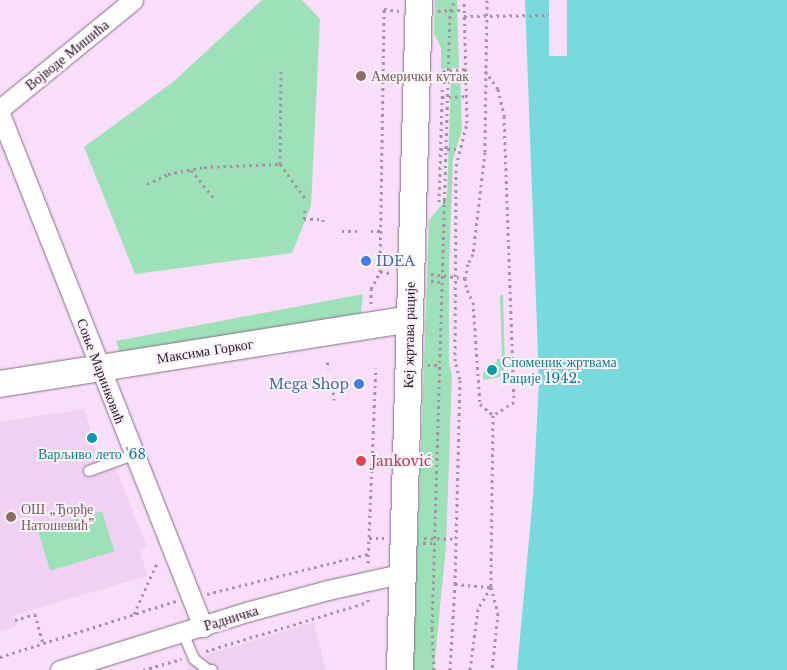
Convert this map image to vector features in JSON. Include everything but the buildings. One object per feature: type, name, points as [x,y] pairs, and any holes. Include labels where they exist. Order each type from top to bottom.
[{"type":"main road","name":"Кеј жртава рације","points":[[400,670],[419,0]]},
{"type":"main road","name":"Максима Горког","points":[[0,384],[410,318]]},
{"type":"street","name":"Војводе Мишића","points":[[0,109],[133,0]]},
{"type":"street","name":"Соње Маринковић","points":[[0,114],[133,455],[203,627]]},
{"type":"street","name":"Радничка","points":[[60,670],[328,590],[404,573]]},
{"type":"lane","points":[[89,470],[133,455]]},
{"type":"lane","points":[[183,633],[194,659],[208,670],[212,670]]},
{"type":"path","points":[[434,670],[432,629],[447,97],[450,11],[455,0]]},
{"type":"path","points":[[450,670],[455,584],[460,379],[455,361],[456,166],[467,123],[464,0]]},
{"type":"path","points":[[487,0],[484,70],[484,152],[473,254],[468,264],[465,278],[467,290],[473,302],[480,404],[493,415]]},
{"type":"path","points":[[371,309],[371,289],[380,272],[384,9]]},
{"type":"path","points":[[450,11],[464,10]]},
{"type":"path","points":[[464,16],[549,15]]},
{"type":"path","points":[[445,202],[439,202],[443,71],[466,69]]},
{"type":"path","points":[[484,70],[498,89],[504,116],[514,402],[493,415]]},
{"type":"path","points":[[281,71],[280,164],[305,198]]},
{"type":"path","points":[[442,97],[467,96]]},
{"type":"path","points":[[441,149],[460,149]]},
{"type":"path","points":[[147,184],[168,174],[191,170],[238,164],[280,164]]},
{"type":"path","points":[[191,170],[214,198]]},
{"type":"path","points":[[305,210],[304,219],[323,219],[323,224]]},
{"type":"path","points":[[342,231],[357,231]]},
{"type":"path","points":[[371,231],[381,231]]},
{"type":"path","points":[[380,272],[395,273]]},
{"type":"path","points":[[428,274],[465,278]]},
{"type":"path","points":[[327,362],[329,369]]},
{"type":"path","points":[[206,594],[368,554],[376,368]]},
{"type":"path","points":[[332,392],[334,400]]},
{"type":"path","points":[[492,670],[498,613],[491,587],[493,415]]},
{"type":"path","points":[[369,538],[388,538]]},
{"type":"path","points":[[421,538],[456,539]]},
{"type":"path","points":[[134,615],[157,563]]},
{"type":"path","points":[[455,584],[491,587]]},
{"type":"path","points":[[470,670],[478,609],[491,587]]},
{"type":"path","points":[[0,656],[172,602]]},
{"type":"path","points":[[143,670],[368,602]]},
{"type":"path","points":[[15,620],[35,614],[43,643]]},
{"type":"shaded area","points":[[262,0],[302,0],[320,19],[311,206],[292,253],[135,274],[84,147],[173,82]]},
{"type":"shaded area","points":[[435,0],[457,0],[459,68],[441,69],[441,48],[434,33]]},
{"type":"shaded area","points":[[525,0],[787,0],[787,670],[517,670],[533,496],[539,382]]},
{"type":"shaded area","points":[[460,73],[462,130],[453,159],[449,269],[449,363],[452,376],[446,546],[434,670],[409,670],[418,532],[429,220],[447,198],[451,74]]},
{"type":"shaded area","points":[[363,294],[361,313],[120,353],[116,341]]},
{"type":"shaded area","points":[[500,295],[503,295],[505,367],[500,377],[483,380],[483,373],[497,359],[502,359]]},
{"type":"shaded area","points":[[84,409],[97,455],[110,454],[147,547],[140,550],[147,576],[14,615],[17,626],[0,631],[0,422]]},
{"type":"shaded area","points":[[102,511],[114,551],[50,571],[38,531]]},
{"type":"shaded area","points":[[314,622],[326,670],[188,670],[186,661]]},
{"type":"pier","points":[[549,0],[567,0],[567,56],[549,56]]},
{"type":"place","name":"Амерички кутак","points":[[361,76]]},
{"type":"place","name":"IDEA","points":[[366,261]]},
{"type":"place","name":"Споменик жртвама Рације 1942.","points":[[492,370]]},
{"type":"place","name":"Mega Shop","points":[[359,384]]},
{"type":"place","name":"Варљиво лето '68","points":[[92,438]]},
{"type":"place","name":"Janković","points":[[361,461]]},
{"type":"place","name":"ОШ „Ђорђе Натошевић”","points":[[11,517]]}]
